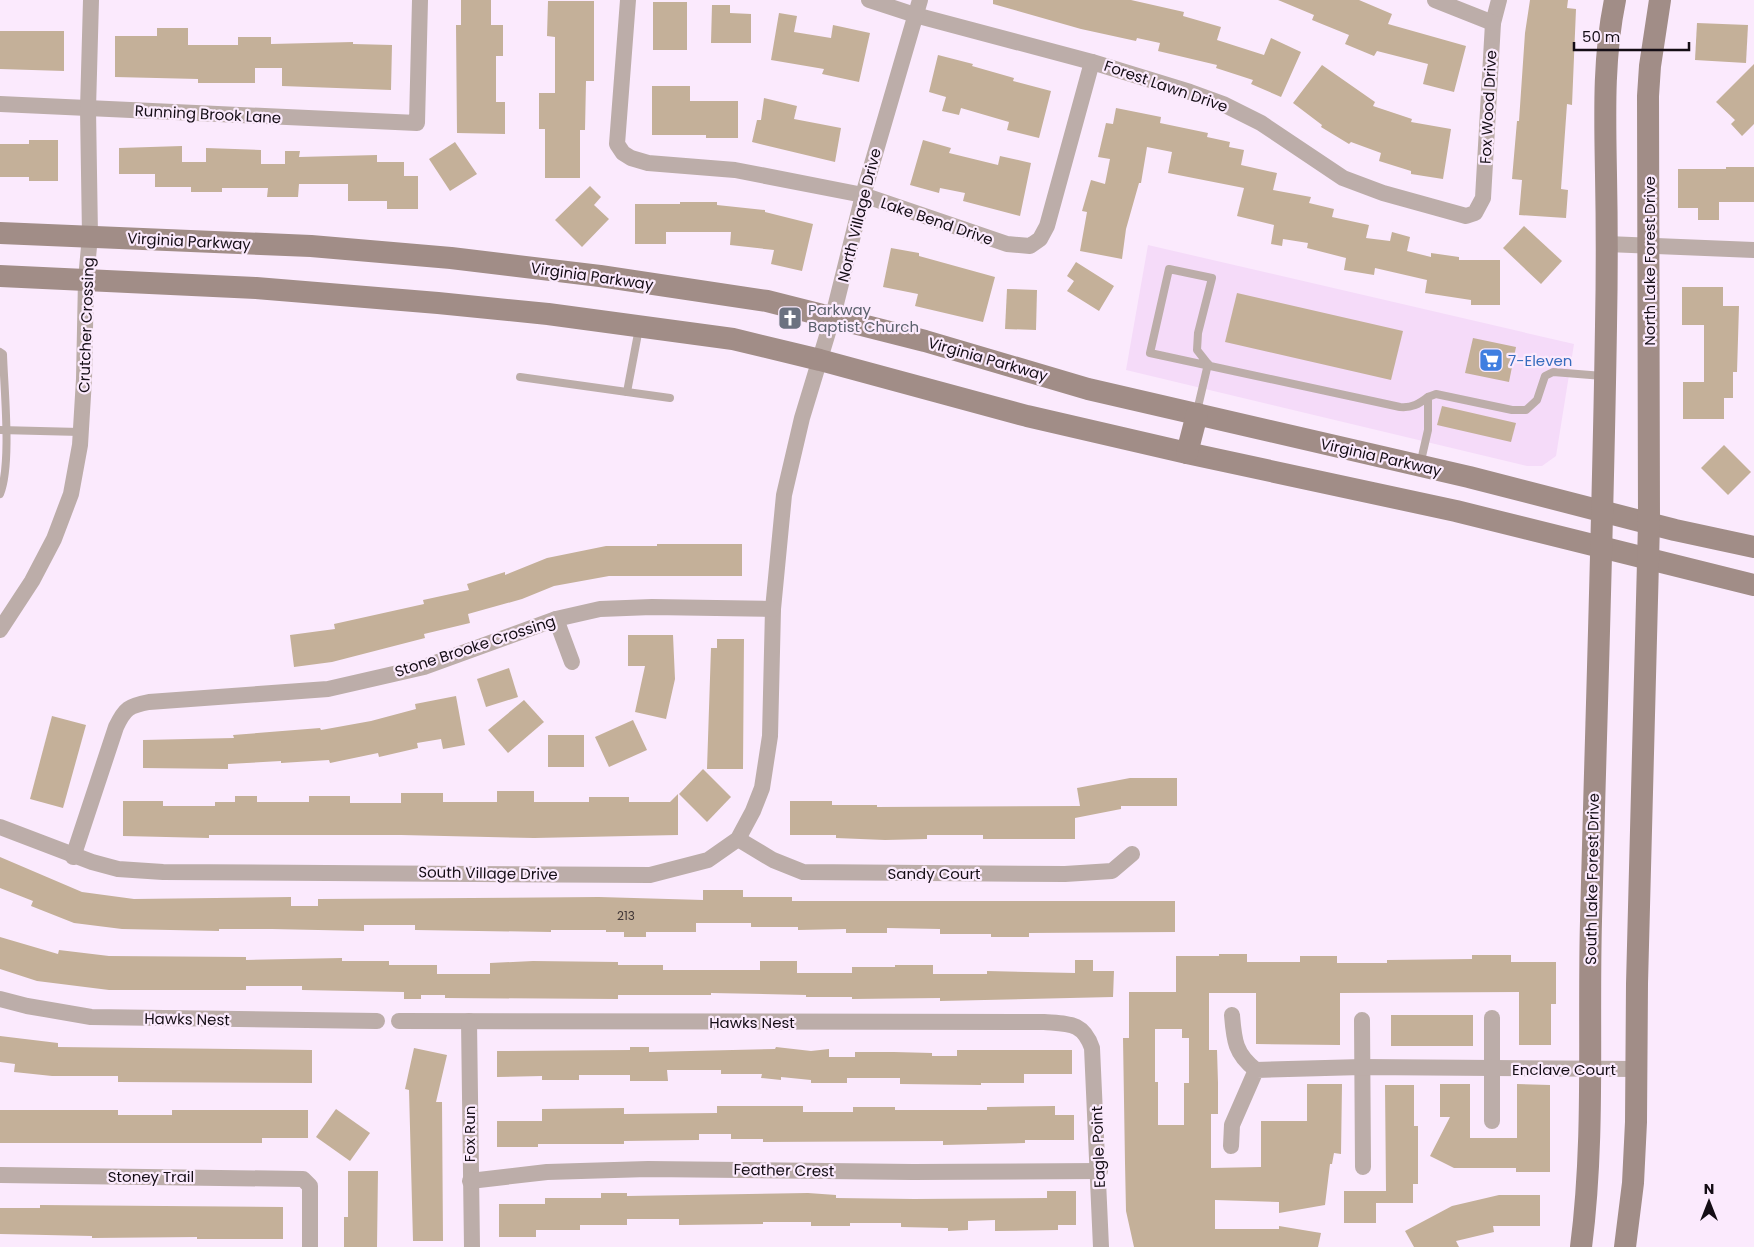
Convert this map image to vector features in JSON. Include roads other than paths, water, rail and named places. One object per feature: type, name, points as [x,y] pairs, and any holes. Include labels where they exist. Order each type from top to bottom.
[{"type":"main road","points":[[1603,511],[1607,244],[1605,90],[1607,51],[1615,0]]},
{"type":"main road","name":"North Lake Forest Drive","points":[[1649,523],[1648,96],[1650,66],[1660,0]]},
{"type":"main road","name":"Virginia Parkway","points":[[0,233],[311,246],[451,258],[600,276],[767,301],[834,316],[1088,389],[1420,466],[1754,547]]},
{"type":"main road","points":[[0,276],[256,288],[438,303],[548,314],[639,328],[733,339],[820,360],[965,400],[1187,453],[1456,511],[1754,585]]},
{"type":"main road","points":[[1187,453],[1197,414]]},
{"type":"main road","name":"South Lake Forest Drive","points":[[1581,1247],[1588,1158],[1597,674],[1603,511]]},
{"type":"main road","points":[[1625,1247],[1633,1184],[1637,1069],[1637,984],[1649,523]]},
{"type":"street","name":"Crutcher Crossing","points":[[0,630],[32,581],[54,539],[71,494],[80,432],[86,279],[90,236],[88,109],[91,0]]},
{"type":"street","name":"Running Brook Lane","points":[[0,104],[417,123],[420,0]]},
{"type":"street","name":"Lake Bend Drive","points":[[628,0],[618,131],[618,144],[623,153],[631,158],[648,163],[735,170],[863,195],[1007,244],[1030,246],[1040,239],[1047,226],[1092,62]]},
{"type":"street","name":"Forest Lawn Drive","points":[[869,0],[917,8],[1223,104],[1261,123],[1343,178],[1383,193],[1456,214],[1466,216],[1475,213]]},
{"type":"street","points":[[1435,0],[1493,23]]},
{"type":"street","name":"Fox Wood Drive","points":[[1475,213],[1483,198],[1493,23],[1498,0]]},
{"type":"street","name":"North Village Drive","points":[[773,608],[784,495],[802,418],[834,316],[863,195],[917,8]]},
{"type":"street","points":[[1607,244],[1754,250]]},
{"type":"street","name":"Stone Brooke Crossing","points":[[73,857],[116,727],[122,714],[131,706],[149,702],[328,689],[424,667],[556,619],[600,609],[652,607],[773,608]]},
{"type":"street","name":"South Village Drive","points":[[0,828],[73,857],[118,869],[162,872],[650,875],[708,860],[738,839],[753,811],[762,788],[769,744],[773,608]]},
{"type":"street","points":[[556,619],[572,662]]},
{"type":"street","name":"Sandy Court","points":[[738,839],[773,860],[803,872],[1065,874],[1112,871],[1132,854]]},
{"type":"street","name":"Hawks Nest","points":[[0,999],[27,1006],[91,1017],[377,1021]]},
{"type":"street","points":[[1230,1146],[1232,1125],[1256,1070],[1244,1061],[1235,1042],[1232,1015]]},
{"type":"street","name":"Enclave Court","points":[[1492,1018],[1492,1121]]},
{"type":"street","points":[[1362,1020],[1363,1167]]},
{"type":"street","name":"Hawks Nest","points":[[399,1021],[1044,1022],[1077,1026],[1088,1035],[1092,1048]]},
{"type":"street","name":"Fox Run","points":[[469,1022],[472,1247]]},
{"type":"street","name":"Eagle Point","points":[[1092,1048],[1100,1171],[1101,1247]]},
{"type":"street","name":"Enclave Court","points":[[1256,1070],[1362,1067],[1637,1069]]},
{"type":"street","name":"Feather Crest","points":[[470,1181],[547,1172],[648,1169],[913,1172],[1100,1171]]},
{"type":"street","name":"Stoney Trail","points":[[0,1175],[303,1179],[310,1186],[310,1247]]},
{"type":"lane","points":[[1208,364],[1197,350],[1198,333],[1212,278],[1169,269],[1150,354],[1183,362],[1208,364],[1400,408],[1408,408],[1419,404],[1436,394],[1512,410],[1526,410],[1537,400],[1545,376],[1553,372],[1605,376]]},
{"type":"lane","points":[[626,392],[639,328]]},
{"type":"lane","points":[[0,352],[3,354],[4,484],[0,494]]},
{"type":"lane","points":[[1197,414],[1208,364]]},
{"type":"lane","points":[[520,377],[670,398]]},
{"type":"lane","points":[[1420,466],[1428,430],[1428,397]]},
{"type":"lane","points":[[3,430],[80,432]]},
{"type":"place","name":"Parkway Baptist Church","points":[[790,318]]},
{"type":"place","name":"7-Eleven","points":[[1491,360]]}]
